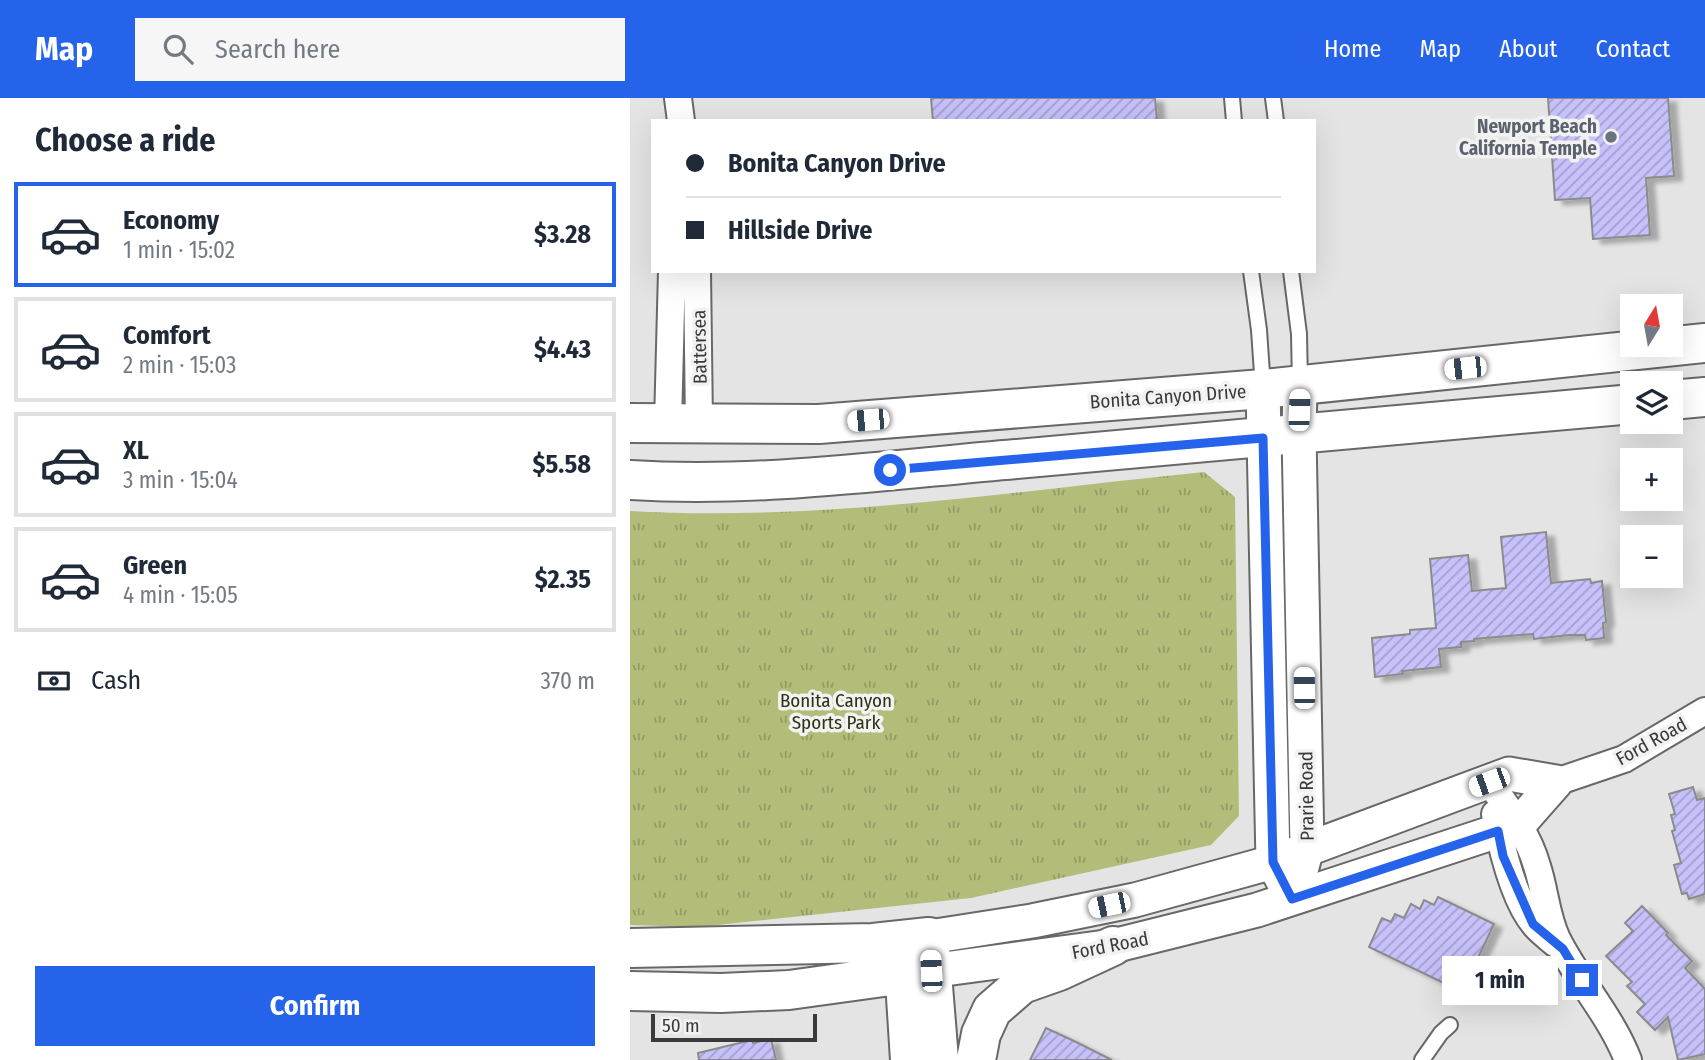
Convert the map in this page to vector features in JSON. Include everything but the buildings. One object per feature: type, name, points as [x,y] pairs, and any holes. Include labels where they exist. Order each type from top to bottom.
[{"type":"main road","name":"Bonita Canyon Drive","points":[[630,423],[819,424],[1263,389],[1705,343]]},
{"type":"main road","points":[[1683,399],[1705,397]]},
{"type":"main road","points":[[630,480],[759,482],[1620,405]]},
{"type":"main road","name":"Ford Road","points":[[630,948],[873,943],[917,956]]},
{"type":"main road","points":[[975,1060],[981,1034],[992,1010],[1022,984],[1059,971],[1113,946]]},
{"type":"main road","points":[[910,1060],[917,956]]},
{"type":"main road","points":[[917,956],[939,1060]]},
{"type":"main road","name":"Ford Road","points":[[630,991],[721,993],[789,990],[917,956]]},
{"type":"street","points":[[678,98],[681,119]]},
{"type":"street","name":"Battersea","points":[[672,273],[684,424]]},
{"type":"street","name":"Battersea","points":[[684,424],[697,273]]},
{"type":"street","name":"Prarie Road","points":[[1292,899],[1273,862],[1281,437],[1300,385]]},
{"type":"street","name":"Prarie Road","points":[[1263,389],[1281,437],[1307,848],[1292,899]]},
{"type":"street","name":"Ford Road","points":[[917,956],[1032,921],[1135,900],[1273,862],[1509,774],[1556,782],[1625,759],[1705,710]]},
{"type":"street","points":[[1489,782],[1509,828]]},
{"type":"street","points":[[1556,782],[1509,828],[1503,856],[1533,924],[1563,949],[1609,1022],[1628,1060]]},
{"type":"street","name":"Ford Road","points":[[917,956],[1113,946],[1220,921],[1509,828]]},
{"type":"lane","points":[[1232,98],[1234,119]]},
{"type":"lane","points":[[1273,98],[1276,119]]},
{"type":"lane","points":[[1251,273],[1263,389]]},
{"type":"lane","points":[[1291,273],[1299,334],[1300,385]]},
{"type":"lane","points":[[1422,1060],[1450,1025]]},
{"type":"green space","name":"Bonita Canyon Sports Park","points":[[1204,472],[1235,497],[1239,816],[1211,845],[971,898],[699,927],[630,925],[630,511],[702,513],[845,509]]},
{"type":"place","name":"Newport Beach California Temple","points":[[1611,137]]},
{"type":"route","points":[[890,470],[1263,438],[1273,862],[1292,899],[1498,831],[1503,856],[1533,924],[1563,949],[1582,980]]}]
